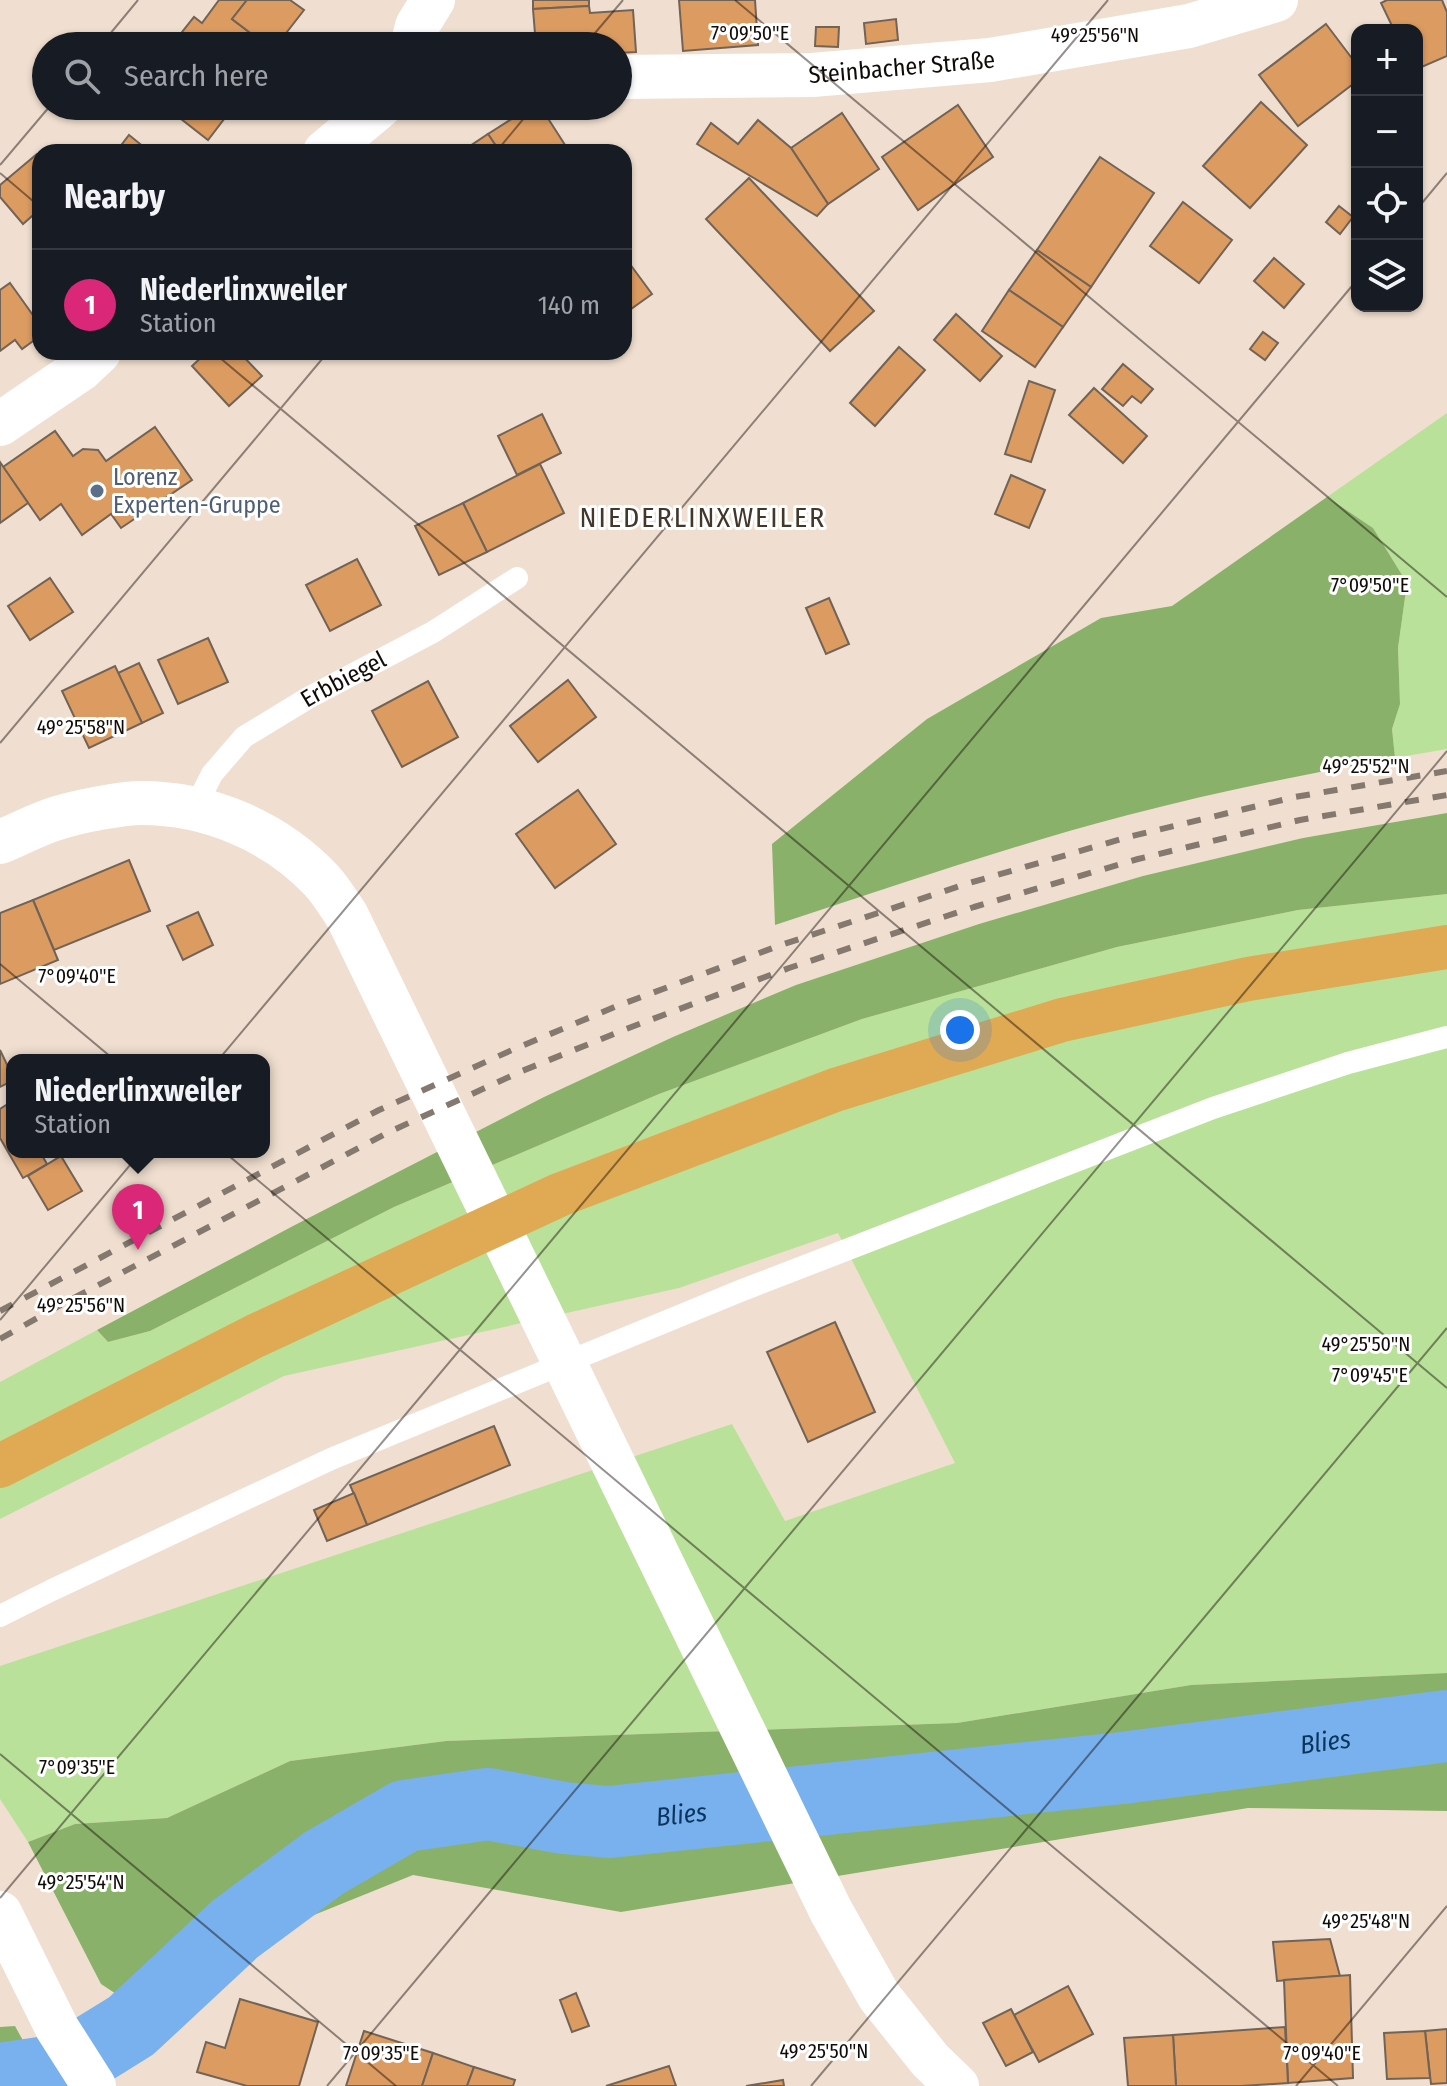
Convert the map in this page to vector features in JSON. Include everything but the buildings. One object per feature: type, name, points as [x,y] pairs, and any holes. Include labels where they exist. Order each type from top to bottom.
[{"type":"highway","points":[[0,1466],[255,1336],[559,1195],[835,1090],[1062,1020],[1248,979],[1447,947]]},
{"type":"main road","points":[[416,32],[433,0]]},
{"type":"main road","name":"Steinbacher Straße","points":[[632,77],[812,75],[990,60],[1189,26],[1276,0]]},
{"type":"main road","points":[[335,144],[363,120]]},
{"type":"main road","points":[[0,424],[91,360]]},
{"type":"main road","points":[[0,842],[66,815],[139,803],[195,808],[231,819],[260,833],[297,857],[324,883],[347,916],[831,1911],[879,1996],[930,2060],[957,2086]]},
{"type":"main road","points":[[0,1913],[57,2028],[94,2086]]},
{"type":"lane","name":"Erbbiegel","points":[[195,808],[212,774],[244,737],[308,698],[433,632],[517,578]]},
{"type":"lane","points":[[0,1616],[331,1459],[740,1291],[1213,1108],[1348,1063],[1447,1037]]},
{"type":"green space","points":[[1447,413],[1447,749],[1395,758],[1392,729],[1400,704],[1398,648],[1407,583],[1373,528],[1327,497]]},
{"type":"green space","points":[[1327,497],[1373,528],[1407,583],[1398,648],[1400,704],[1392,729],[1395,758],[1261,784],[1083,827],[775,925],[772,844],[927,719],[1101,618],[1172,606]]},
{"type":"green space","points":[[1447,813],[1447,894],[1298,910],[1117,947],[862,1019],[659,1094],[394,1207],[150,1331],[108,1342],[97,1330],[544,1097],[673,1037],[796,985],[979,924],[1143,876],[1303,838]]},
{"type":"green space","points":[[1447,894],[1447,1673],[1191,1685],[957,1723],[446,1741],[290,1761],[167,1818],[75,1824],[28,1842],[0,1799],[0,1666],[732,1424],[785,1521],[955,1463],[838,1233],[679,1288],[284,1376],[0,1519],[0,1382],[97,1330],[108,1342],[150,1331],[394,1207],[659,1094],[862,1019],[1117,947],[1298,910]]},
{"type":"green space","points":[[1447,1673],[1447,1811],[1248,1808],[621,1912],[413,1875],[262,1936],[185,2012],[136,2007],[101,1984],[28,1842],[75,1824],[167,1818],[290,1761],[446,1741],[957,1723],[1191,1685]]},
{"type":"green space","points":[[15,2026],[48,2086],[0,2086],[0,2027]]},
{"type":"waterway","name":"Blies","points":[[0,2079],[60,2070],[131,2026],[235,1929],[324,1863],[405,1816],[488,1804],[564,1818],[609,1822],[1122,1768],[1447,1726]]},
{"type":"railway","points":[[0,1311],[379,1110],[617,1006],[781,945],[966,884],[1132,836],[1295,797],[1447,771]]},
{"type":"railway","points":[[0,1339],[389,1132],[522,1071],[626,1029],[789,968],[974,907],[1138,859],[1300,820],[1447,795]]},
{"type":"place","name":"Lorenz Experten-Gruppe","points":[[97,491]]},
{"type":"place","name":"Niederlinxweiler","points":[[138,1250]]},
{"type":"district","name":"NIEDERLINXWEILER","points":[[703,517]]}]
